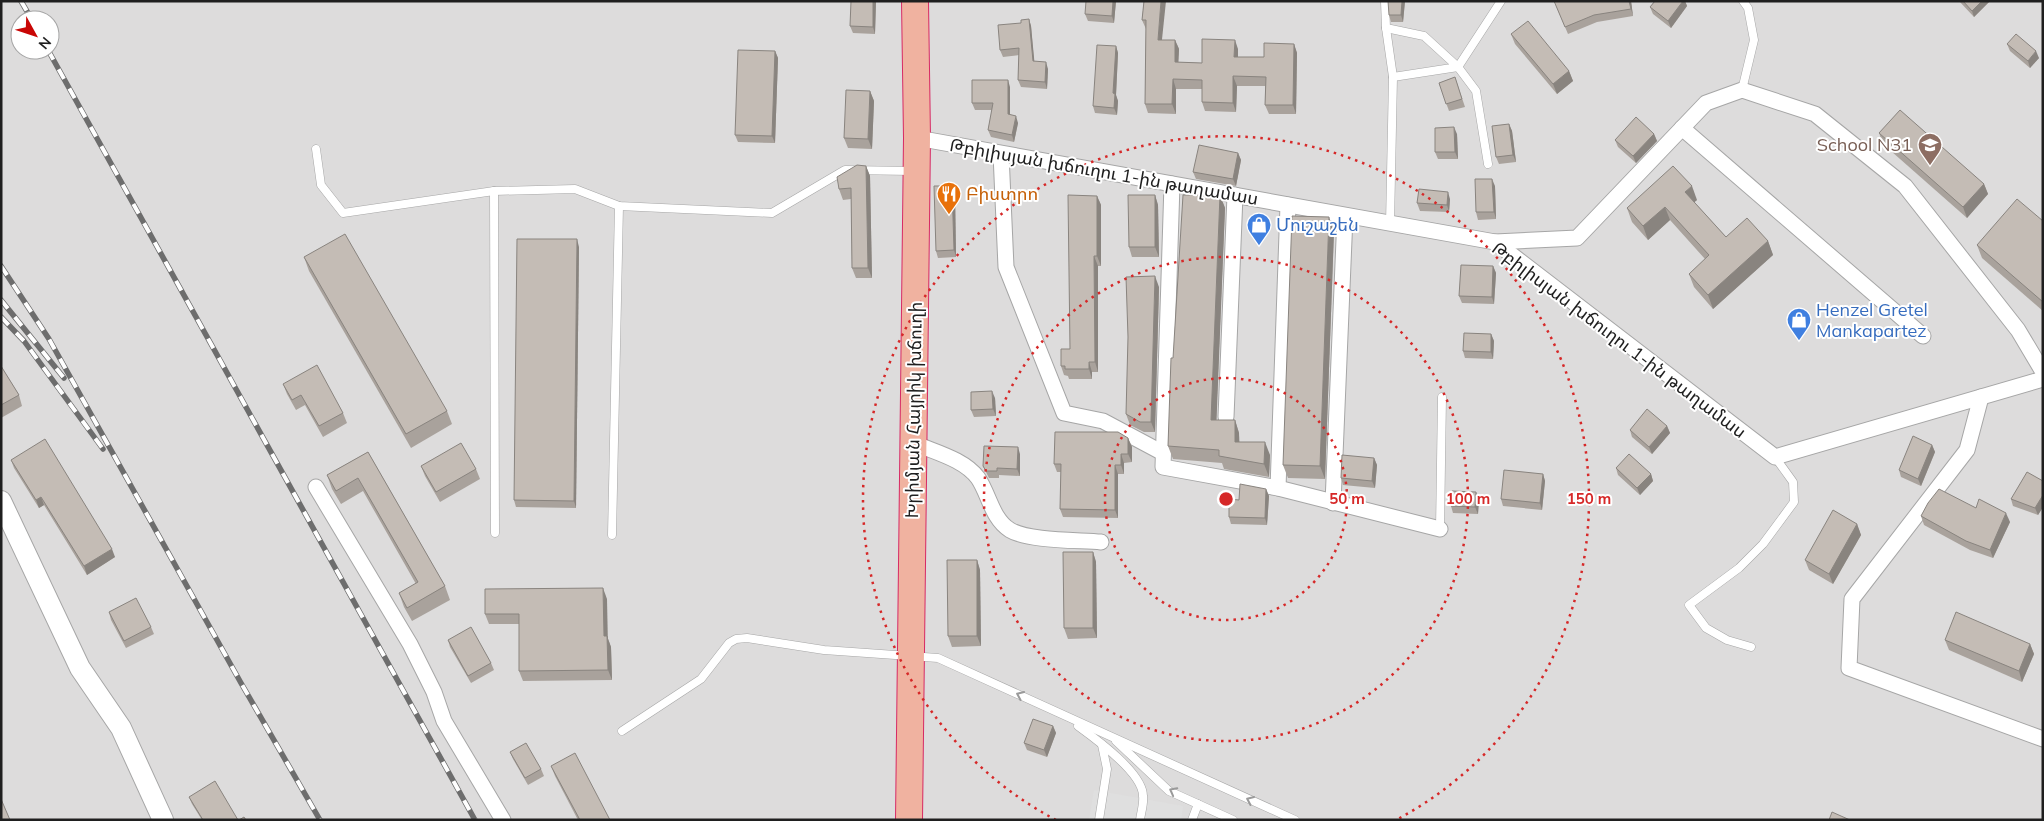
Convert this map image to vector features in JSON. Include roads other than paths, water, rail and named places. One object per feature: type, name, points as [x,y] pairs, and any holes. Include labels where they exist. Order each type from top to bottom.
[{"type":"highway","name":"Խրիմյան Հայրիկ խճուղի","points":[[909,820],[917,171],[916,1]]},
{"type":"street","points":[[1495,242],[1577,238],[1706,103],[1742,90],[1815,114],[1905,186],[2018,330],[2043,372]]},
{"type":"street","points":[[1682,128],[1923,336]]},
{"type":"street","name":"Թբիլիսյան խճուղու 1-ին թաղամաս","points":[[917,138],[1495,242],[1775,457]]},
{"type":"street","points":[[1000,154],[1006,266],[1064,413],[1104,421],[1163,452]]},
{"type":"street","points":[[1172,184],[1163,467],[1278,488],[1440,530]]},
{"type":"street","points":[[1226,417],[1235,195]]},
{"type":"street","points":[[1278,488],[1288,205]]},
{"type":"street","points":[[1332,503],[1345,216]]},
{"type":"street","points":[[1775,457],[2043,379]]},
{"type":"street","points":[[1981,397],[1967,450],[1852,599],[1849,668],[2043,739]]},
{"type":"street","points":[[914,443],[964,465],[977,477],[997,517],[1010,530],[1032,537],[1101,542]]},
{"type":"street","points":[[316,487],[410,644],[434,692],[444,721],[503,820]]},
{"type":"street","points":[[1,501],[80,668],[121,728],[163,820]]},
{"type":"lane","points":[[1385,1],[1386,28],[1393,77],[1390,224]]},
{"type":"lane","points":[[1393,77],[1458,67],[1501,1]]},
{"type":"lane","points":[[1742,90],[1754,40],[1748,8],[1743,1]]},
{"type":"lane","points":[[1386,28],[1424,36],[1458,67],[1476,91],[1488,164]]},
{"type":"lane","points":[[316,149],[320,185],[343,213],[494,191],[575,189],[619,206],[772,213],[845,170],[917,171]]},
{"type":"lane","points":[[494,191],[495,533]]},
{"type":"lane","points":[[612,534],[619,206]]},
{"type":"lane","points":[[1440,530],[1442,396]]},
{"type":"lane","points":[[1751,647],[1727,640],[1706,628],[1689,605],[1738,568],[1763,544],[1794,502],[1793,482],[1775,457]]},
{"type":"lane","points":[[622,731],[702,678],[721,651],[736,638],[824,650],[938,658],[1295,820]]},
{"type":"lane","points":[[1064,716],[1102,743],[1137,779],[1144,795],[1140,820]]},
{"type":"lane","points":[[1111,737],[1170,791],[1233,820]]},
{"type":"lane","points":[[1099,820],[1107,770],[1102,743]]},
{"type":"lane","points":[[1192,820],[1198,804]]},
{"type":"railway","points":[[21,1],[26,10]]},
{"type":"railway","points":[[54,60],[475,820]]},
{"type":"railway","points":[[1,266],[49,339],[241,683],[320,820]]},
{"type":"railway","points":[[1,300],[64,378]]},
{"type":"railway","points":[[1,317],[24,341],[103,449]]},
{"type":"place","name":"School N31","points":[[1930,166]]},
{"type":"place","name":"Բիստրո","points":[[949,215]]},
{"type":"place","name":"Մուշաշեն","points":[[1259,246]]},
{"type":"place","name":"Henzel Gretel Mankapartez","points":[[1799,341]]}]
